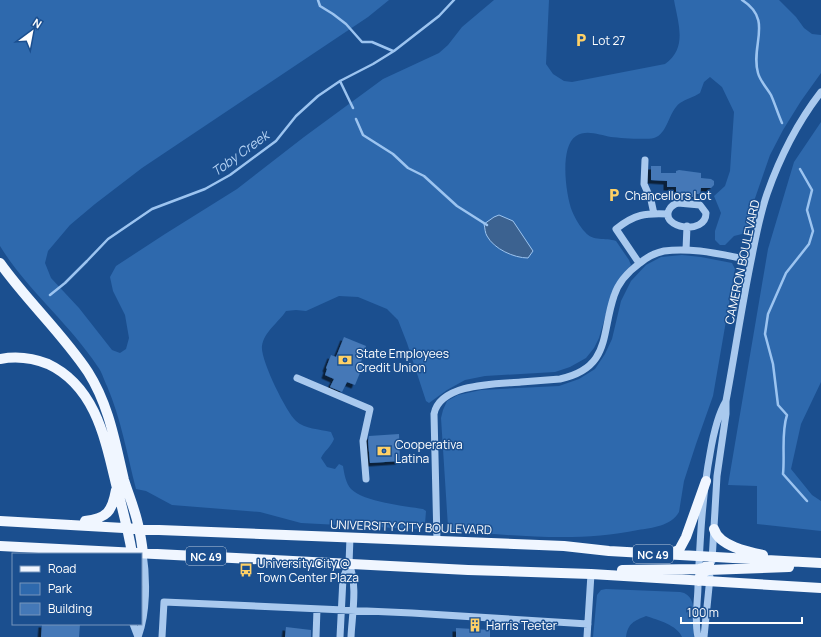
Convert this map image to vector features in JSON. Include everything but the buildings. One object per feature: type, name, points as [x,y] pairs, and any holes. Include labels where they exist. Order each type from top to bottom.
[{"type":"main road","points":[[0,264],[12,281],[78,358],[102,398],[112,427],[125,481],[139,528],[143,553]]},
{"type":"main road","points":[[0,359],[17,358],[44,362],[63,372],[78,386],[92,406],[109,455],[128,528],[132,553]]},
{"type":"main road","name":"NC 49","points":[[666,554],[674,553],[679,550],[685,541],[706,481]]},
{"type":"main road","points":[[60,524],[102,518],[112,508],[116,486]]},
{"type":"main road","name":"UNIVERSITY CITY BOULEVARD","points":[[0,521],[128,528],[564,546],[609,551],[821,564]]},
{"type":"main road","points":[[714,529],[719,538],[734,546],[754,553],[792,562]]},
{"type":"main road","name":"NC 49","points":[[0,546],[468,570],[591,574],[821,588]]},
{"type":"main road","points":[[591,574],[614,570],[699,569],[707,566],[712,557]]},
{"type":"main road","points":[[699,581],[702,573],[711,570],[821,564]]},
{"type":"street","name":"CAMERON BOULEVARD","points":[[704,637],[711,570],[717,476],[726,414],[726,401],[763,206],[777,168],[795,131],[821,92]]},
{"type":"street","points":[[644,160],[644,184],[651,200],[654,214]]},
{"type":"street","points":[[676,203],[700,205],[706,213],[704,221],[699,226],[687,226],[678,226],[668,219],[668,214],[671,207],[676,203]]},
{"type":"street","points":[[639,263],[616,228],[632,218],[654,214],[668,214]]},
{"type":"street","points":[[686,250],[687,226]]},
{"type":"street","points":[[437,541],[434,414],[438,405],[446,397],[472,386],[560,378],[574,374],[586,368],[594,360],[602,345],[616,292],[626,276],[639,263],[649,256],[659,252],[686,250],[752,260]]},
{"type":"street","points":[[297,378],[370,409],[363,441],[366,479]]},
{"type":"street","name":"CAMERON BOULEVARD","points":[[698,637],[696,625],[706,481],[712,443],[718,420],[726,401]]},
{"type":"street","points":[[350,537],[349,564],[353,577],[351,637]]},
{"type":"street","points":[[142,624],[144,617],[145,564],[143,553]]},
{"type":"street","points":[[340,637],[343,578],[349,564]]},
{"type":"street","points":[[587,637],[591,574]]},
{"type":"street","points":[[162,637],[164,602],[588,624]]},
{"type":"street","points":[[316,637],[317,609]]},
{"type":"street","points":[[133,625],[138,637]]},
{"type":"street","points":[[138,637],[142,625]]},
{"type":"green space","points":[[0,0],[389,0],[368,17],[142,168],[70,225],[48,251],[45,263],[51,278],[79,308],[112,350],[120,353],[126,349],[129,338],[125,315],[113,291],[110,277],[116,266],[237,189],[304,137],[383,79],[439,53],[448,45],[462,27],[494,0],[549,0],[546,64],[553,74],[564,81],[572,82],[665,64],[672,58],[679,43],[679,26],[674,0],[779,0],[796,17],[804,28],[812,34],[821,35],[821,73],[801,101],[770,155],[752,207],[747,231],[734,236],[725,245],[720,245],[715,240],[715,231],[721,213],[714,196],[725,186],[730,171],[734,112],[722,87],[710,77],[704,82],[700,93],[680,103],[676,107],[659,136],[650,139],[639,139],[584,133],[576,136],[567,150],[565,172],[572,211],[581,228],[588,235],[595,238],[616,241],[631,265],[610,300],[599,338],[594,348],[586,358],[570,367],[555,372],[485,376],[465,380],[447,390],[429,403],[426,401],[398,320],[387,309],[358,297],[339,296],[306,311],[286,311],[265,336],[262,346],[262,353],[274,385],[286,407],[296,421],[308,427],[331,432],[334,439],[321,458],[327,467],[335,469],[339,464],[343,466],[349,487],[365,497],[385,503],[423,509],[426,511],[425,524],[416,529],[301,523],[260,512],[172,505],[146,491],[136,489],[116,411],[101,371],[87,351],[35,292],[0,246]]},
{"type":"green space","points":[[821,122],[821,382],[801,424],[791,469],[812,495],[821,501],[821,531],[757,524],[757,486],[728,485],[768,249],[794,162]]},
{"type":"green space","points":[[682,255],[732,263],[735,269],[713,396],[684,481],[679,512],[676,517],[661,526],[615,534],[592,536],[545,537],[452,531],[448,527],[441,418],[447,401],[458,395],[481,390],[559,386],[579,379],[595,369],[605,354],[612,339],[621,301],[631,281],[646,265],[661,257]]},
{"type":"green space","points":[[601,590],[680,592],[686,594],[693,604],[694,637],[682,637],[680,633],[672,626],[646,616],[632,623],[628,629],[626,637],[593,637],[597,595]]},
{"type":"shaded area","points":[[499,215],[513,221],[533,251],[528,258],[523,258],[505,252],[490,241],[485,232],[484,224]]},
{"type":"waterway","points":[[318,0],[320,6],[346,24],[362,42],[372,42],[393,51]]},
{"type":"waterway","name":"Toby Creek","points":[[50,295],[65,283],[108,239],[152,209],[205,189],[230,175],[276,141],[296,116],[318,96],[340,81],[394,51],[439,16],[454,0]]},
{"type":"waterway","points":[[742,0],[752,8],[757,16],[759,25],[756,63],[758,73],[771,95],[782,123]]},
{"type":"waterway","points":[[340,81],[353,108]]},
{"type":"waterway","points":[[356,119],[363,135],[393,154],[408,168],[424,176],[457,206],[487,225]]},
{"type":"waterway","points":[[800,169],[812,190],[807,210],[813,231],[809,244],[786,273],[768,314],[765,334],[773,364],[778,405],[787,415],[784,429],[783,474],[807,501]]},
{"type":"place","name":"Lot 27","points":[[581,40]]},
{"type":"place","name":"Chancellors Lot","points":[[614,195]]},
{"type":"place","name":"State Employees Credit Union","points":[[345,360]]},
{"type":"place","name":"Cooperativa Latina","points":[[384,451]]},
{"type":"place","name":"University City @ Town Center Plaza","points":[[246,570]]},
{"type":"place","name":"Harris Teeter","points":[[475,625]]}]
